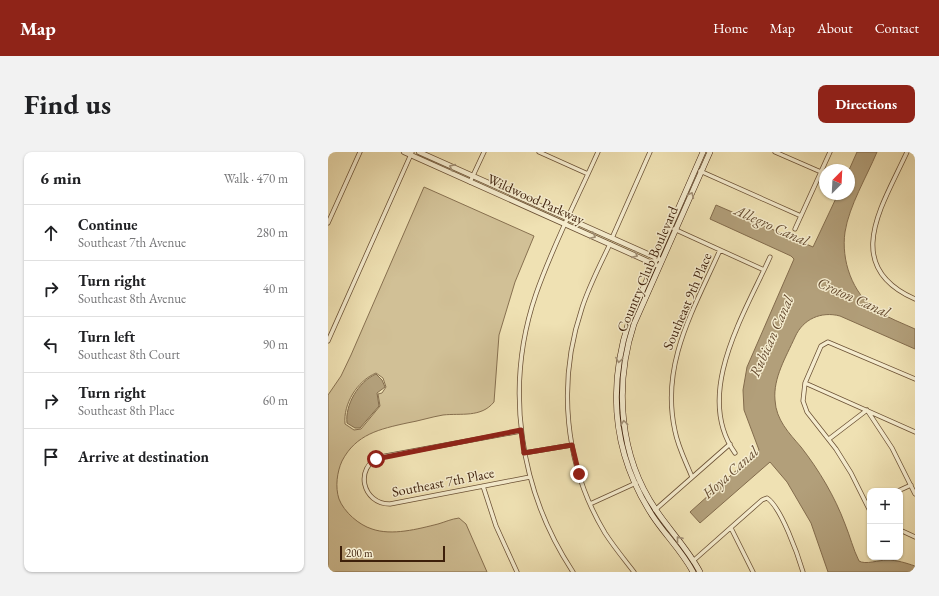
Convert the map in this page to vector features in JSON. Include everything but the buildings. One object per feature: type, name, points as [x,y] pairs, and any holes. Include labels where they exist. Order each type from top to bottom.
[{"type":"main road","name":"Country Club Boulevard","points":[[700,572],[691,562],[634,484],[620,437],[616,413],[616,382],[620,351],[629,321],[703,152]]},
{"type":"main road","name":"Country Club Boulevard","points":[[653,511],[640,481],[626,432],[622,405],[622,380],[632,333],[662,260],[710,152]]},
{"type":"main road","name":"Country Club Boulevard","points":[[691,562],[693,572]]},
{"type":"street","points":[[328,223],[360,152]]},
{"type":"street","name":"Wildwood Parkway","points":[[404,152],[660,266]]},
{"type":"street","name":"Wildwood Parkway","points":[[420,152],[662,260]]},
{"type":"street","points":[[470,182],[484,152]]},
{"type":"street","points":[[539,152],[588,174]]},
{"type":"street","points":[[574,572],[550,533],[530,477],[524,453],[521,430],[520,377],[526,328],[538,288],[598,152]]},
{"type":"street","points":[[634,572],[604,532],[590,504],[579,474],[572,445],[567,399],[571,349],[584,302],[650,152]]},
{"type":"street","points":[[775,152],[819,171]]},
{"type":"street","points":[[825,164],[830,152]]},
{"type":"street","points":[[907,152],[874,227],[872,242],[874,261],[881,274],[890,285],[915,299]]},
{"type":"street","points":[[328,341],[411,154]]},
{"type":"street","points":[[696,169],[801,216]]},
{"type":"street","points":[[796,229],[819,176]]},
{"type":"street","points":[[670,227],[764,270]]},
{"type":"street","name":"Southeast 9th Place","points":[[692,477],[675,431],[671,401],[674,359],[680,341],[720,250]]},
{"type":"street","points":[[735,453],[730,444],[720,412],[719,393],[722,370],[729,349],[770,257]]},
{"type":"street","points":[[867,501],[829,439],[805,409],[802,396],[805,383],[821,346],[827,342],[834,343],[915,379]]},
{"type":"street","points":[[805,383],[915,432]]},
{"type":"street","points":[[829,439],[867,410]]},
{"type":"street","points":[[867,410],[892,448],[915,494]]},
{"type":"street","name":"Southeast 7th Place","points":[[521,430],[380,457],[373,461],[367,468],[363,481],[365,490],[375,500],[385,504],[530,477]]},
{"type":"street","points":[[653,511],[730,444]]},
{"type":"street","points":[[524,453],[572,445]]},
{"type":"street","points":[[590,504],[640,481]]},
{"type":"street","points":[[903,489],[911,485]]},
{"type":"street","points":[[483,486],[496,526],[517,572]]},
{"type":"street","points":[[691,562],[762,500],[767,498],[777,512],[786,529],[803,572]]},
{"type":"street","points":[[731,528],[753,572]]},
{"type":"street","points":[[903,531],[915,537]]},
{"type":"shaded area","points":[[424,187],[534,236],[515,282],[499,335],[494,402],[489,407],[477,413],[443,415],[387,428],[370,434],[354,445],[348,452],[342,461],[338,475],[337,490],[339,499],[344,509],[352,517],[372,529],[388,532],[414,530],[459,518],[466,524],[487,572],[328,572],[328,395],[341,376]],"holes":[[[376,373],[383,378],[386,387],[382,393],[378,394],[380,406],[361,429],[354,430],[345,424],[346,409],[357,387]]]},
{"type":"water","points":[[857,152],[877,152],[855,200],[855,164],[852,164]]},
{"type":"water","points":[[835,200],[855,200],[847,222],[844,243],[850,275],[860,295],[876,310],[885,316],[915,329],[915,349],[840,316],[826,315],[813,318],[803,325],[798,331],[778,376],[775,400],[778,414],[784,426],[801,447],[826,484],[841,514],[859,561],[865,563],[887,560],[898,561],[915,566],[915,572],[828,572],[811,523],[787,482],[770,462],[700,523],[690,512],[759,450],[744,410],[743,390],[747,367],[794,259],[791,256],[710,219],[716,205],[813,247]]},
{"type":"water","points":[[376,374],[382,380],[385,387],[377,393],[379,406],[360,428],[355,428],[347,423],[348,409],[358,388]]},
{"type":"route","points":[[376,459],[521,430],[524,453],[572,445],[579,474]]},
{"type":"water label","name":"Allegro Canal","points":[[772,225]]},
{"type":"water label","name":"Croton Canal","points":[[854,297]]},
{"type":"water label","name":"Rubican Canal","points":[[771,336]]},
{"type":"water label","name":"Hoya Canal","points":[[730,472]]}]
